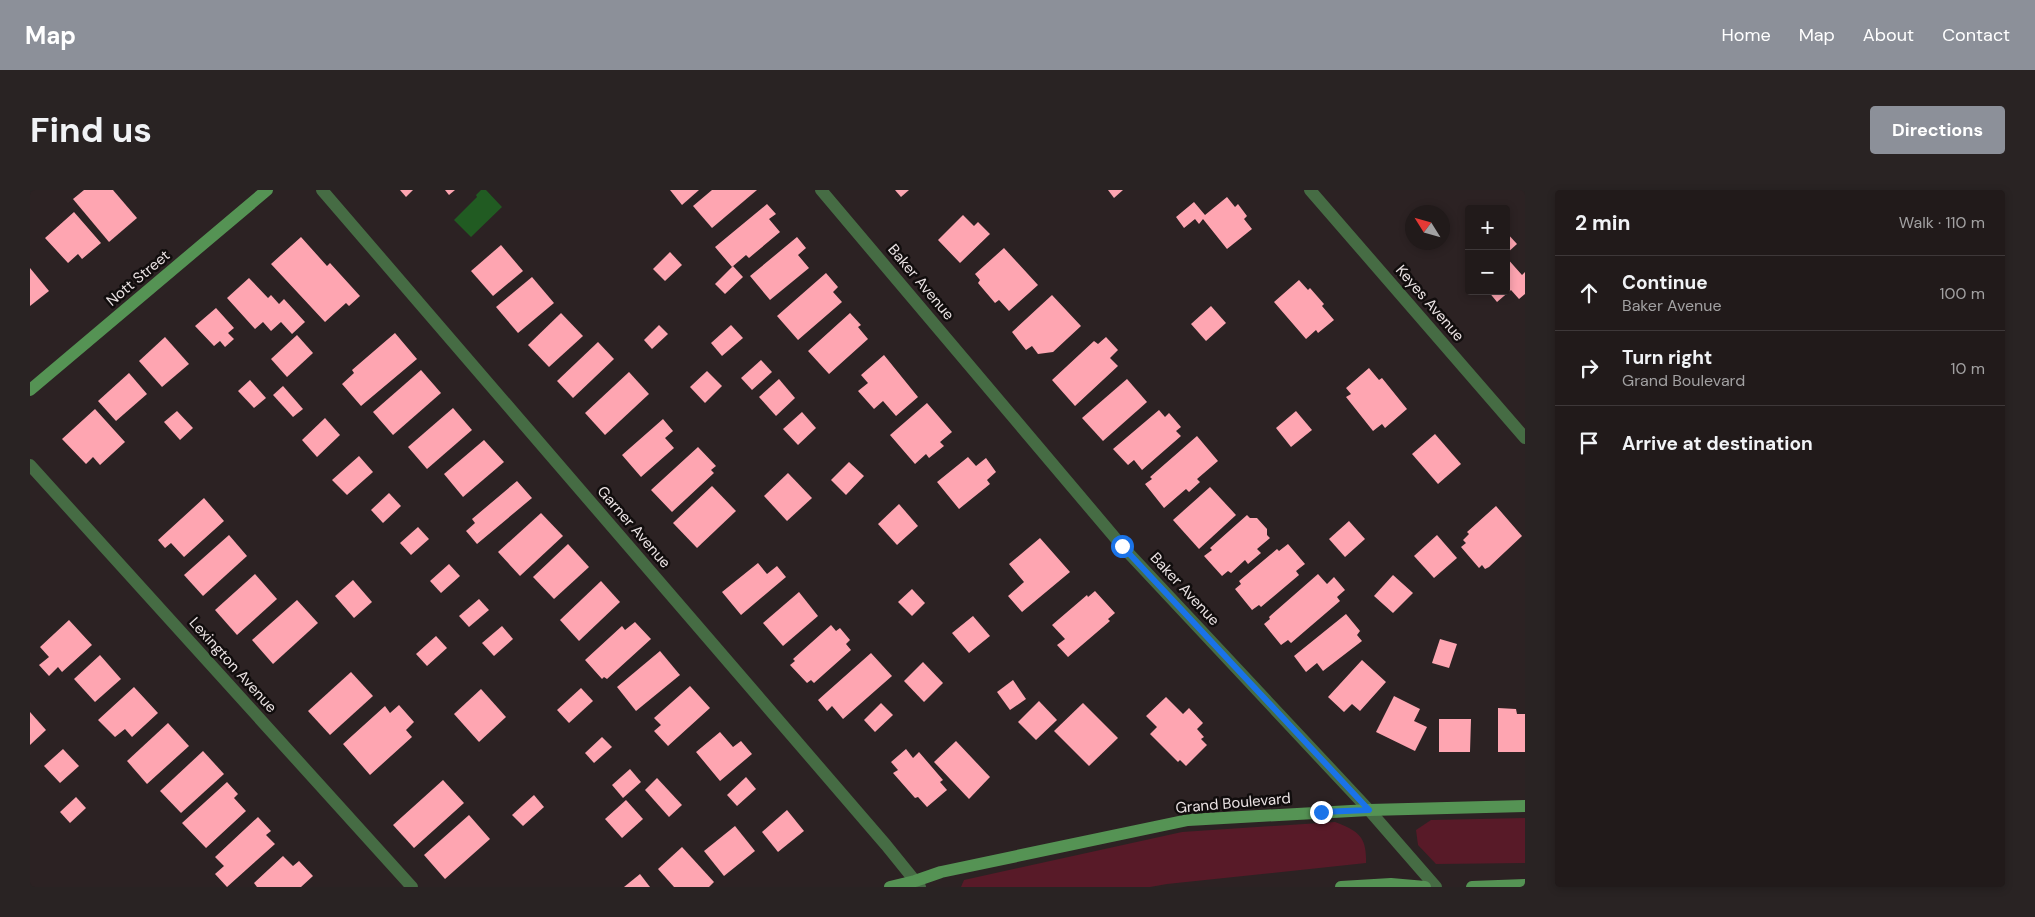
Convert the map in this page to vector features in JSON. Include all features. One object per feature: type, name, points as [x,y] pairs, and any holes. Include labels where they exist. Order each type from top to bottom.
[{"type":"street","name":"Nott Street","points":[[30,390],[267,190]]},
{"type":"street","name":"Garner Avenue","points":[[322,190],[886,845],[917,884]]},
{"type":"street","name":"Baker Avenue","points":[[821,190],[1122,546],[1369,810],[1436,887]]},
{"type":"street","name":"Keyes Avenue","points":[[1310,190],[1525,438]]},
{"type":"street","name":"Lexington Avenue","points":[[30,464],[412,887]]},
{"type":"street","name":"Grand Boulevard","points":[[890,887],[917,884],[942,872],[1188,820],[1369,810],[1525,806]]},
{"type":"street","points":[[1342,887],[1391,884],[1425,887]]},
{"type":"street","points":[[1472,887],[1525,885]]},
{"type":"shaded area","points":[[481,190],[486,190],[502,207],[471,237],[454,220],[477,197],[476,195]]},
{"type":"shaded area","points":[[1525,818],[1525,863],[1436,864],[1418,845],[1416,830],[1431,820]]},
{"type":"shaded area","points":[[1335,822],[1350,828],[1360,836],[1365,846],[1366,863],[1150,887],[961,887],[964,880],[1182,832]]},
{"type":"building","points":[[84,190],[113,190],[137,218],[109,242],[73,199]]},
{"type":"building","points":[[400,190],[413,190],[406,197]]},
{"type":"building","points":[[445,190],[455,190],[449,195]]},
{"type":"building","points":[[670,190],[699,190],[682,205]]},
{"type":"building","points":[[712,190],[757,190],[712,228],[693,206]]},
{"type":"building","points":[[895,190],[909,190],[901,197]]},
{"type":"building","points":[[1108,190],[1123,190],[1114,198]]},
{"type":"building","points":[[1227,197],[1235,207],[1238,204],[1247,216],[1244,219],[1252,229],[1227,249],[1203,219],[1199,224],[1195,219],[1184,228],[1176,217],[1194,202],[1205,215]]},
{"type":"building","points":[[767,204],[776,214],[769,219],[780,232],[749,258],[746,255],[732,267],[715,247]]},
{"type":"building","points":[[74,212],[101,243],[82,259],[78,254],[68,263],[45,238]]},
{"type":"building","points":[[963,215],[974,226],[978,222],[990,234],[960,263],[938,240]]},
{"type":"building","points":[[1510,236],[1517,244],[1510,250]]},
{"type":"building","points":[[301,237],[327,266],[330,263],[360,296],[349,306],[346,303],[325,322],[271,264]]},
{"type":"building","points":[[797,237],[806,248],[798,255],[809,268],[770,300],[750,276]]},
{"type":"building","points":[[501,245],[523,271],[493,296],[471,271]]},
{"type":"building","points":[[1004,248],[1038,285],[1009,311],[999,300],[995,303],[978,283],[980,280],[975,274]]},
{"type":"building","points":[[670,252],[682,265],[665,281],[653,269]]},
{"type":"building","points":[[1510,262],[1522,275],[1525,272],[1525,294],[1519,299],[1511,290]]},
{"type":"building","points":[[733,266],[743,277],[725,294],[715,284]]},
{"type":"building","points":[[30,268],[49,291],[30,306]]},
{"type":"building","points":[[826,273],[838,287],[833,292],[842,302],[798,340],[777,316]]},
{"type":"building","points":[[532,277],[554,303],[518,333],[496,307]]},
{"type":"building","points":[[249,278],[268,298],[271,295],[279,304],[284,299],[305,322],[292,334],[281,322],[271,331],[263,322],[255,329],[227,298]]},
{"type":"building","points":[[1299,280],[1308,290],[1310,288],[1324,304],[1322,306],[1334,320],[1318,333],[1316,330],[1306,339],[1274,302]]},
{"type":"building","points":[[1052,295],[1081,326],[1053,352],[1038,354],[1032,346],[1026,350],[1012,332]]},
{"type":"building","points":[[1491,295],[1505,295],[1497,302]]},
{"type":"building","points":[[1211,306],[1226,323],[1206,341],[1191,324]]},
{"type":"building","points":[[216,308],[234,328],[228,333],[234,339],[225,347],[220,341],[214,346],[195,326]]},
{"type":"building","points":[[561,313],[583,336],[549,367],[528,345]]},
{"type":"building","points":[[850,313],[861,325],[858,327],[868,339],[829,374],[808,351]]},
{"type":"building","points":[[659,325],[668,334],[652,349],[644,340]]},
{"type":"building","points":[[731,325],[743,338],[722,356],[711,343]]},
{"type":"building","points":[[395,333],[417,359],[361,406],[342,384],[354,373],[352,370]]},
{"type":"building","points":[[297,335],[313,353],[287,377],[271,359]]},
{"type":"building","points":[[165,337],[189,364],[162,387],[139,361]]},
{"type":"building","points":[[1106,337],[1118,350],[1110,358],[1118,366],[1075,406],[1052,380],[1094,341],[1098,344]]},
{"type":"building","points":[[598,342],[614,359],[573,398],[557,381]]},
{"type":"building","points":[[884,355],[918,397],[896,416],[883,401],[874,409],[858,391],[868,383],[861,375]]},
{"type":"building","points":[[761,360],[772,372],[752,390],[741,378]]},
{"type":"building","points":[[1369,368],[1379,380],[1382,378],[1407,409],[1385,428],[1382,424],[1373,431],[1346,397],[1351,394],[1346,388]]},
{"type":"building","points":[[421,370],[441,393],[393,435],[373,412]]},
{"type":"building","points":[[707,371],[722,386],[705,403],[690,387]]},
{"type":"building","points":[[629,372],[649,394],[605,435],[585,413]]},
{"type":"building","points":[[129,373],[147,394],[116,421],[98,401]]},
{"type":"building","points":[[779,379],[795,398],[776,416],[759,397]]},
{"type":"building","points":[[1127,379],[1147,402],[1103,441],[1082,418]]},
{"type":"building","points":[[250,380],[266,398],[254,408],[238,391]]},
{"type":"building","points":[[283,386],[303,409],[293,417],[273,395]]},
{"type":"building","points":[[927,403],[952,432],[940,442],[944,446],[929,458],[926,454],[915,464],[890,435]]},
{"type":"building","points":[[453,408],[472,430],[427,469],[408,447]]},
{"type":"building","points":[[95,409],[125,442],[100,465],[93,457],[86,464],[62,439]]},
{"type":"building","points":[[1159,410],[1165,417],[1169,413],[1181,427],[1176,431],[1181,436],[1142,470],[1134,460],[1128,465],[1113,449]]},
{"type":"building","points":[[177,411],[193,428],[180,440],[164,422]]},
{"type":"building","points":[[1296,411],[1312,430],[1291,447],[1276,428]]},
{"type":"building","points":[[802,412],[816,428],[798,445],[783,429]]},
{"type":"building","points":[[325,418],[340,435],[317,457],[302,440]]},
{"type":"building","points":[[663,419],[673,431],[665,438],[674,448],[641,477],[622,455]]},
{"type":"building","points":[[1435,434],[1461,464],[1438,484],[1412,454]]},
{"type":"building","points":[[1197,436],[1218,461],[1197,479],[1200,482],[1189,492],[1186,489],[1164,508],[1145,484],[1152,479],[1150,477]]},
{"type":"building","points":[[484,440],[504,462],[463,497],[444,474]]},
{"type":"building","points":[[698,447],[716,466],[711,470],[714,473],[672,512],[651,490]]},
{"type":"building","points":[[359,456],[373,472],[347,495],[332,480]]},
{"type":"building","points":[[968,457],[976,466],[986,458],[996,472],[987,480],[990,484],[959,509],[937,482]]},
{"type":"building","points":[[849,462],[864,476],[846,495],[831,480]]},
{"type":"building","points":[[788,473],[812,498],[787,521],[764,496]]},
{"type":"building","points":[[517,481],[532,498],[477,544],[466,531],[475,523],[472,519]]},
{"type":"building","points":[[712,486],[736,511],[697,548],[673,523]]},
{"type":"building","points":[[1210,487],[1236,515],[1199,549],[1173,520]]},
{"type":"building","points":[[389,493],[401,506],[383,523],[371,510]]},
{"type":"building","points":[[204,498],[224,521],[184,557],[171,543],[165,548],[158,540]]},
{"type":"building","points":[[899,504],[918,526],[897,545],[878,524]]},
{"type":"building","points":[[1496,506],[1522,536],[1489,567],[1485,569],[1482,565],[1479,568],[1461,547],[1466,543],[1463,540],[1469,534],[1467,532]]},
{"type":"building","points":[[541,513],[563,536],[520,576],[498,552]]},
{"type":"building","points":[[1247,515],[1250,518],[1257,518],[1267,529],[1267,535],[1270,538],[1257,549],[1261,553],[1248,564],[1245,560],[1231,573],[1228,571],[1222,576],[1204,556],[1212,550],[1210,548]]},
{"type":"building","points":[[1349,521],[1365,539],[1345,557],[1329,539]]},
{"type":"building","points":[[418,527],[429,539],[411,555],[400,543]]},
{"type":"building","points":[[229,535],[247,556],[203,596],[184,575]]},
{"type":"building","points":[[1437,535],[1457,558],[1434,578],[1414,556]]},
{"type":"building","points":[[1040,538],[1070,572],[1022,612],[1008,596],[1024,582],[1009,564]]},
{"type":"building","points":[[568,544],[589,567],[554,599],[533,577]]},
{"type":"building","points":[[1288,544],[1305,564],[1296,571],[1299,575],[1261,607],[1259,605],[1252,610],[1235,589],[1241,584],[1239,581],[1277,549],[1279,551]]},
{"type":"building","points":[[758,563],[767,574],[777,566],[786,577],[741,615],[722,592]]},
{"type":"building","points":[[449,564],[460,576],[441,593],[430,581]]},
{"type":"building","points":[[255,574],[277,599],[237,635],[215,610]]},
{"type":"building","points":[[1318,574],[1327,584],[1334,577],[1345,590],[1337,597],[1340,601],[1291,643],[1288,640],[1281,645],[1264,624],[1270,619],[1269,617]]},
{"type":"building","points":[[1393,575],[1413,593],[1393,613],[1374,596]]},
{"type":"building","points":[[353,580],[372,602],[354,618],[335,596]]},
{"type":"building","points":[[601,581],[620,602],[579,641],[560,620]]},
{"type":"building","points":[[912,589],[925,603],[912,616],[898,602]]},
{"type":"building","points":[[1095,591],[1115,613],[1108,619],[1110,621],[1068,657],[1057,645],[1065,639],[1052,625],[1087,595],[1088,597]]},
{"type":"building","points":[[799,592],[818,616],[783,646],[763,623]]},
{"type":"building","points":[[479,599],[489,610],[469,627],[459,616]]},
{"type":"building","points":[[297,600],[318,623],[273,664],[252,640]]},
{"type":"building","points":[[1346,614],[1360,631],[1357,635],[1362,641],[1323,671],[1317,663],[1306,672],[1294,656]]},
{"type":"building","points":[[973,616],[990,636],[969,653],[952,633]]},
{"type":"building","points":[[69,620],[92,645],[62,672],[58,667],[49,676],[39,665],[49,657],[40,647]]},
{"type":"building","points":[[635,622],[651,639],[607,679],[604,677],[602,679],[585,660],[622,626],[625,630]]},
{"type":"building","points":[[831,625],[836,631],[840,628],[850,640],[846,644],[851,650],[814,683],[811,680],[807,683],[790,665],[795,661],[793,659]]},
{"type":"building","points":[[502,626],[513,639],[494,656],[482,643]]},
{"type":"building","points":[[436,636],[447,648],[427,666],[416,654]]},
{"type":"building","points":[[1440,639],[1457,644],[1449,668],[1432,663]]},
{"type":"building","points":[[660,651],[680,675],[636,711],[617,687]]},
{"type":"building","points":[[871,653],[892,676],[843,719],[832,706],[827,711],[818,700]]},
{"type":"building","points":[[100,655],[121,679],[95,702],[74,679]]},
{"type":"building","points":[[1362,660],[1386,682],[1360,711],[1352,704],[1344,712],[1328,697]]},
{"type":"building","points":[[923,662],[943,683],[924,702],[904,681]]},
{"type":"building","points":[[351,672],[373,696],[330,735],[308,711]]},
{"type":"building","points":[[1013,680],[1026,699],[1010,710],[997,692]]},
{"type":"building","points":[[690,686],[710,708],[668,746],[654,731],[661,725],[654,718]]},
{"type":"building","points":[[134,687],[158,713],[132,737],[125,729],[115,737],[98,720]]},
{"type":"building","points":[[581,688],[593,701],[569,723],[557,710]]},
{"type":"building","points":[[481,689],[506,717],[479,742],[454,714]]},
{"type":"building","points":[[1394,696],[1420,709],[1414,721],[1427,727],[1415,751],[1376,732]]},
{"type":"building","points":[[1166,697],[1183,714],[1189,708],[1203,723],[1197,729],[1204,737],[1201,739],[1207,745],[1186,766],[1180,760],[1178,762],[1150,734],[1157,727],[1146,716]]},
{"type":"building","points":[[1039,701],[1057,720],[1036,740],[1018,722]]},
{"type":"building","points":[[881,703],[893,715],[875,732],[864,720]]},
{"type":"building","points":[[1083,703],[1118,738],[1089,766],[1054,731]]},
{"type":"building","points":[[399,705],[414,722],[406,730],[412,737],[370,775],[343,744],[385,706],[390,713]]},
{"type":"building","points":[[1498,708],[1516,709],[1517,714],[1525,714],[1525,752],[1498,752]]},
{"type":"building","points":[[30,712],[46,730],[30,745]]},
{"type":"building","points":[[1439,719],[1471,719],[1470,752],[1439,752]]},
{"type":"building","points":[[168,723],[189,746],[147,784],[127,761]]},
{"type":"building","points":[[720,732],[733,747],[741,741],[752,754],[720,781],[696,752]]},
{"type":"building","points":[[602,737],[612,747],[594,763],[585,753]]},
{"type":"building","points":[[956,741],[990,777],[969,799],[934,762]]},
{"type":"building","points":[[63,749],[79,766],[60,783],[44,766]]},
{"type":"building","points":[[906,749],[913,758],[919,752],[943,780],[940,782],[947,790],[927,807],[918,797],[915,798],[893,773],[898,770],[891,762]]},
{"type":"building","points":[[203,751],[224,774],[181,813],[160,791]]},
{"type":"building","points":[[630,769],[641,782],[623,798],[612,785]]},
{"type":"building","points":[[746,777],[756,789],[737,806],[727,795]]},
{"type":"building","points":[[657,778],[682,805],[669,817],[645,790]]},
{"type":"building","points":[[443,780],[464,803],[414,848],[393,825]]},
{"type":"building","points":[[227,782],[238,794],[234,798],[246,811],[206,848],[182,823]]},
{"type":"building","points":[[534,795],[544,807],[523,826],[512,815]]},
{"type":"building","points":[[76,797],[86,808],[70,823],[60,812]]},
{"type":"building","points":[[626,800],[643,819],[622,838],[605,819]]},
{"type":"building","points":[[787,810],[804,831],[778,852],[762,832]]},
{"type":"building","points":[[469,815],[490,839],[445,879],[424,855]]},
{"type":"building","points":[[258,817],[271,831],[266,835],[275,844],[227,887],[215,874],[224,866],[215,857]]},
{"type":"building","points":[[735,826],[755,851],[724,876],[704,851]]},
{"type":"building","points":[[682,847],[714,882],[709,887],[674,887],[658,869]]},
{"type":"building","points":[[283,856],[293,866],[299,861],[313,876],[301,887],[257,887],[254,883]]},
{"type":"building","points":[[640,874],[650,887],[624,887]]},
{"type":"route","points":[[1122,546],[1369,810],[1321,812]]}]
